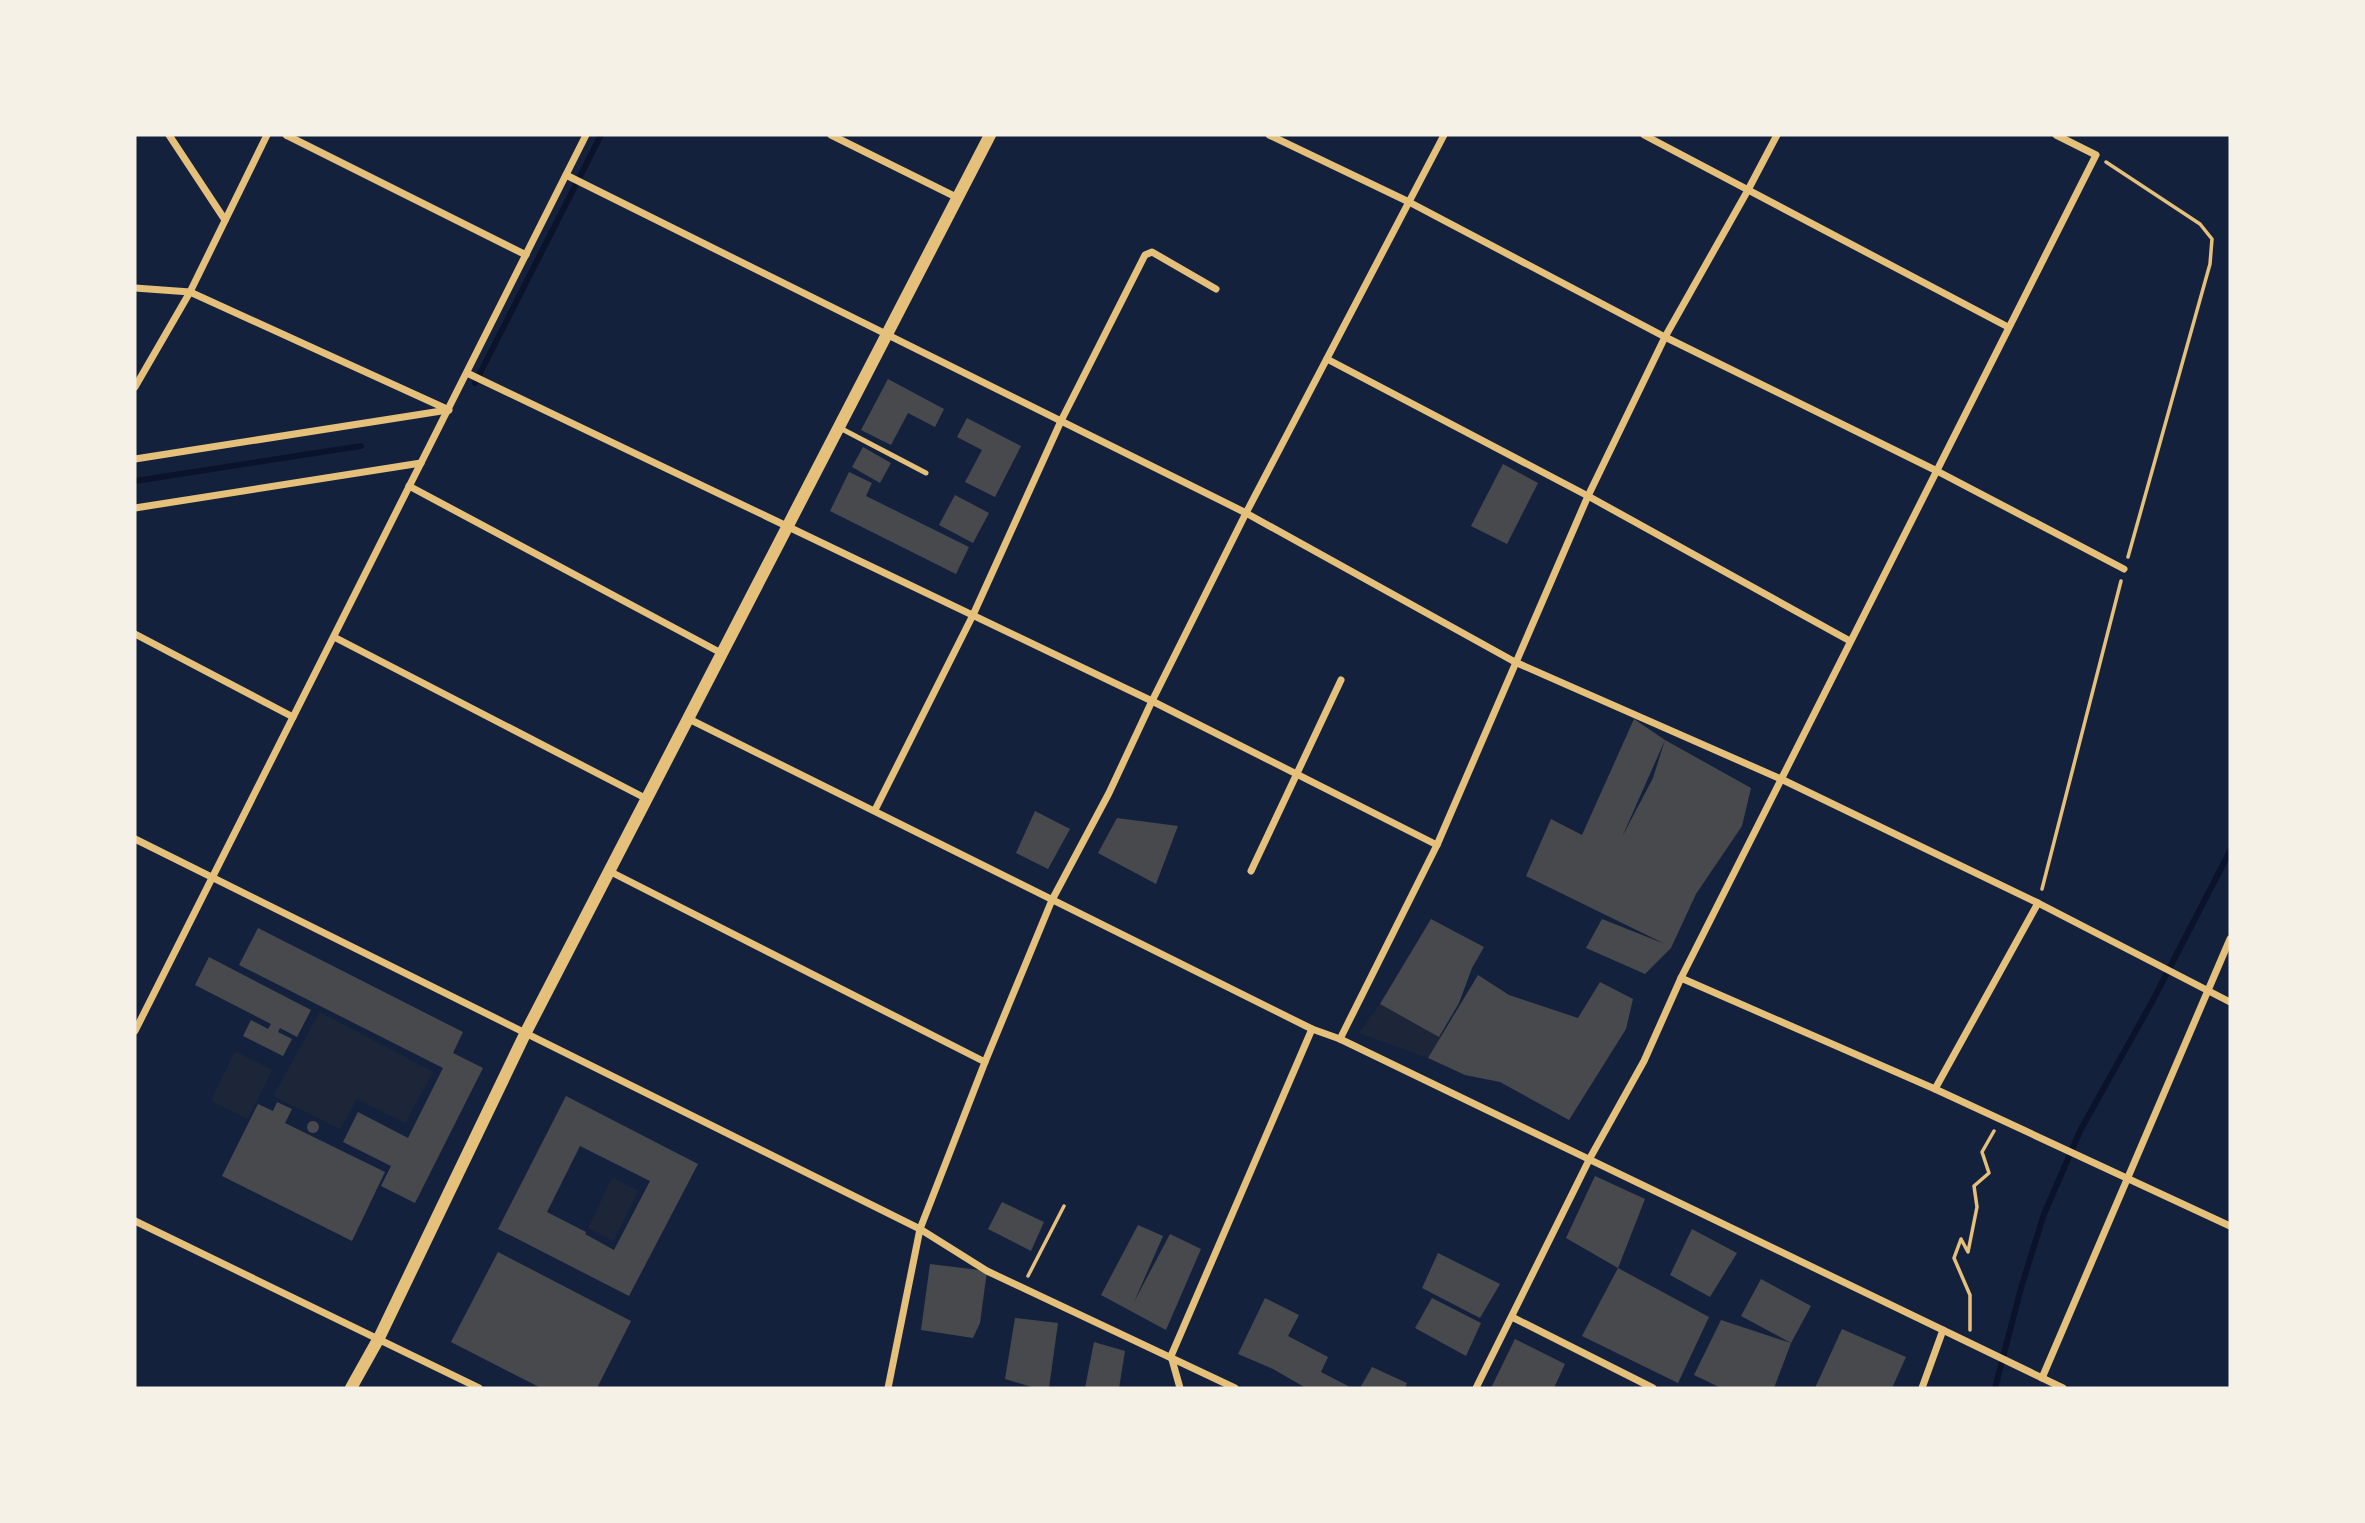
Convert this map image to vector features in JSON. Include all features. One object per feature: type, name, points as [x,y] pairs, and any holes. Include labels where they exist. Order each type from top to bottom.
[{"type":"street","points":[[169,135],[225,220]]},
{"type":"street","points":[[135,387],[190,292],[267,135]]},
{"type":"street","points":[[286,135],[526,255]]},
{"type":"street","points":[[135,1031],[586,135]]},
{"type":"street","points":[[831,135],[958,198]]},
{"type":"street","points":[[351,1388],[379,1338],[526,1032],[990,135]]},
{"type":"street","points":[[1269,135],[1409,202],[1665,337],[1937,471],[2124,569]]},
{"type":"street","points":[[888,1388],[920,1228],[1052,900],[1108,793],[1246,513],[1444,135]]},
{"type":"street","points":[[1644,135],[2008,327]]},
{"type":"street","points":[[1340,1039],[1437,845],[1588,496],[1665,337],[1777,135]]},
{"type":"street","points":[[1476,1388],[1590,1158],[1644,1061],[1681,978],[2096,155],[2056,135]]},
{"type":"street","points":[[566,176],[1246,513],[1515,662],[1781,779],[2038,903],[2230,1002]]},
{"type":"street","points":[[875,810],[973,615],[1061,421],[1145,255],[1153,252],[1216,289]]},
{"type":"street","points":[[135,288],[190,292],[449,410]]},
{"type":"street","points":[[1328,359],[1588,496],[1850,640]]},
{"type":"street","points":[[468,373],[1152,701],[1437,845]]},
{"type":"street","points":[[135,459],[449,410]]},
{"type":"street","points":[[135,508],[421,463]]},
{"type":"street","points":[[408,486],[723,654]]},
{"type":"street","points":[[135,634],[293,717]]},
{"type":"street","points":[[334,637],[647,800]]},
{"type":"street","points":[[1251,871],[1342,680]]},
{"type":"street","points":[[689,719],[1312,1028],[1590,1158],[2063,1388]]},
{"type":"street","points":[[135,839],[920,1228],[987,1271],[1236,1388]]},
{"type":"street","points":[[610,871],[985,1062]]},
{"type":"street","points":[[1935,1089],[2038,903]]},
{"type":"street","points":[[2042,1378],[2230,939]]},
{"type":"street","points":[[1681,978],[1935,1089],[2230,1226]]},
{"type":"street","points":[[1180,1388],[1171,1356],[1312,1028]]},
{"type":"street","points":[[135,1222],[479,1388]]},
{"type":"street","points":[[1512,1317],[1653,1388]]},
{"type":"street","points":[[1922,1388],[1942,1330]]},
{"type":"lane","points":[[840,428],[926,473]]},
{"type":"path","points":[[2038,903],[2124,569],[2210,264],[2212,239],[2200,224],[2096,155]]},
{"type":"path","points":[[1970,1343],[1970,1295],[1954,1258],[1961,1239],[1968,1252],[1977,1207],[1974,1186],[1989,1173],[1982,1152],[2000,1120]]},
{"type":"path","points":[[1023,1288],[1064,1206]]},
{"type":"shaded area","points":[[1380,1004],[1441,1037],[1428,1058],[1359,1033]]},
{"type":"shaded area","points":[[320,1012],[433,1072],[405,1123],[357,1099],[340,1129],[273,1096]]},
{"type":"shaded area","points":[[235,1051],[272,1070],[248,1119],[211,1101]]},
{"type":"shaded area","points":[[612,1178],[638,1191],[613,1241],[588,1228]]},
{"type":"building","points":[[888,379],[944,409],[935,427],[908,413],[891,445],[861,430]]},
{"type":"building","points":[[967,418],[1021,446],[995,497],[965,482],[982,450],[957,437]]},
{"type":"building","points":[[863,447],[891,463],[880,483],[852,467]]},
{"type":"building","points":[[1503,464],[1538,483],[1507,544],[1471,526]]},
{"type":"building","points":[[849,472],[872,483],[866,496],[969,547],[956,574],[830,511]]},
{"type":"building","points":[[955,495],[989,513],[973,543],[939,525]]},
{"type":"building","points":[[1634,719],[1665,740],[1751,788],[1742,826],[1696,894],[1671,948],[1645,974],[1586,948],[1602,919],[1665,944],[1526,876],[1551,819],[1582,835]],"holes":[[[1665,740],[1653,778],[1622,837]]]},
{"type":"building","points":[[1035,811],[1070,829],[1048,869],[1016,853]]},
{"type":"building","points":[[1117,818],[1178,826],[1156,884],[1098,853]]},
{"type":"building","points":[[1431,919],[1484,947],[1472,968],[1459,1003],[1439,1037],[1380,1004]]},
{"type":"building","points":[[258,928],[463,1032],[453,1053],[483,1068],[415,1203],[381,1186],[391,1166],[343,1142],[358,1112],[408,1138],[443,1068],[239,965]]},
{"type":"building","points":[[209,957],[311,1010],[297,1037],[280,1028],[278,1032],[292,1039],[283,1056],[243,1036],[251,1020],[268,1029],[271,1024],[195,985]]},
{"type":"building","points":[[1478,975],[1509,995],[1578,1018],[1600,982],[1633,999],[1626,1029],[1569,1120],[1500,1082],[1465,1075],[1428,1058]]},
{"type":"building","points":[[566,1096],[698,1164],[629,1296],[498,1229]],"holes":[[[580,1146],[650,1181],[614,1250],[547,1212]]]},
{"type":"building","points":[[277,1102],[292,1109],[285,1123],[385,1172],[352,1241],[222,1176],[258,1104],[273,1111]]},
{"type":"building","points":[[313,1121],[319,1127],[313,1133],[307,1127]]},
{"type":"building","points":[[1595,1176],[1645,1199],[1618,1268],[1566,1238]]},
{"type":"building","points":[[1002,1202],[1044,1222],[1031,1251],[988,1229]]},
{"type":"building","points":[[1138,1225],[1163,1236],[1134,1302],[1170,1234],[1201,1249],[1166,1330],[1101,1295]]},
{"type":"building","points":[[1692,1229],[1737,1253],[1710,1297],[1670,1275]]},
{"type":"building","points":[[498,1252],[631,1321],[597,1388],[541,1388],[451,1342]]},
{"type":"building","points":[[1438,1253],[1500,1284],[1480,1318],[1422,1288]]},
{"type":"building","points":[[930,1264],[987,1271],[980,1323],[973,1338],[921,1330]]},
{"type":"building","points":[[1618,1268],[1709,1317],[1678,1383],[1582,1336]]},
{"type":"building","points":[[1761,1279],[1811,1306],[1791,1343],[1741,1316]]},
{"type":"building","points":[[1265,1298],[1299,1315],[1288,1336],[1328,1357],[1321,1372],[1352,1388],[1306,1388],[1273,1369],[1238,1354]]},
{"type":"building","points":[[1432,1298],[1481,1323],[1466,1356],[1415,1328]]},
{"type":"building","points":[[1015,1318],[1058,1323],[1049,1388],[1035,1388],[1005,1379]]},
{"type":"building","points":[[1721,1320],[1791,1343],[1774,1388],[1721,1388],[1694,1375]]},
{"type":"building","points":[[1842,1329],[1906,1357],[1892,1388],[1815,1388]]},
{"type":"building","points":[[1515,1339],[1565,1364],[1554,1388],[1491,1388]]},
{"type":"building","points":[[1094,1342],[1125,1351],[1119,1388],[1085,1388]]},
{"type":"building","points":[[1372,1367],[1407,1383],[1405,1388],[1360,1388]]},
{"type":"waterway","points":[[475,383],[601,135]]},
{"type":"waterway","points":[[135,481],[361,446]]},
{"type":"waterway","points":[[1995,1388],[2044,1214],[2081,1129],[2153,1000],[2230,851]]}]
